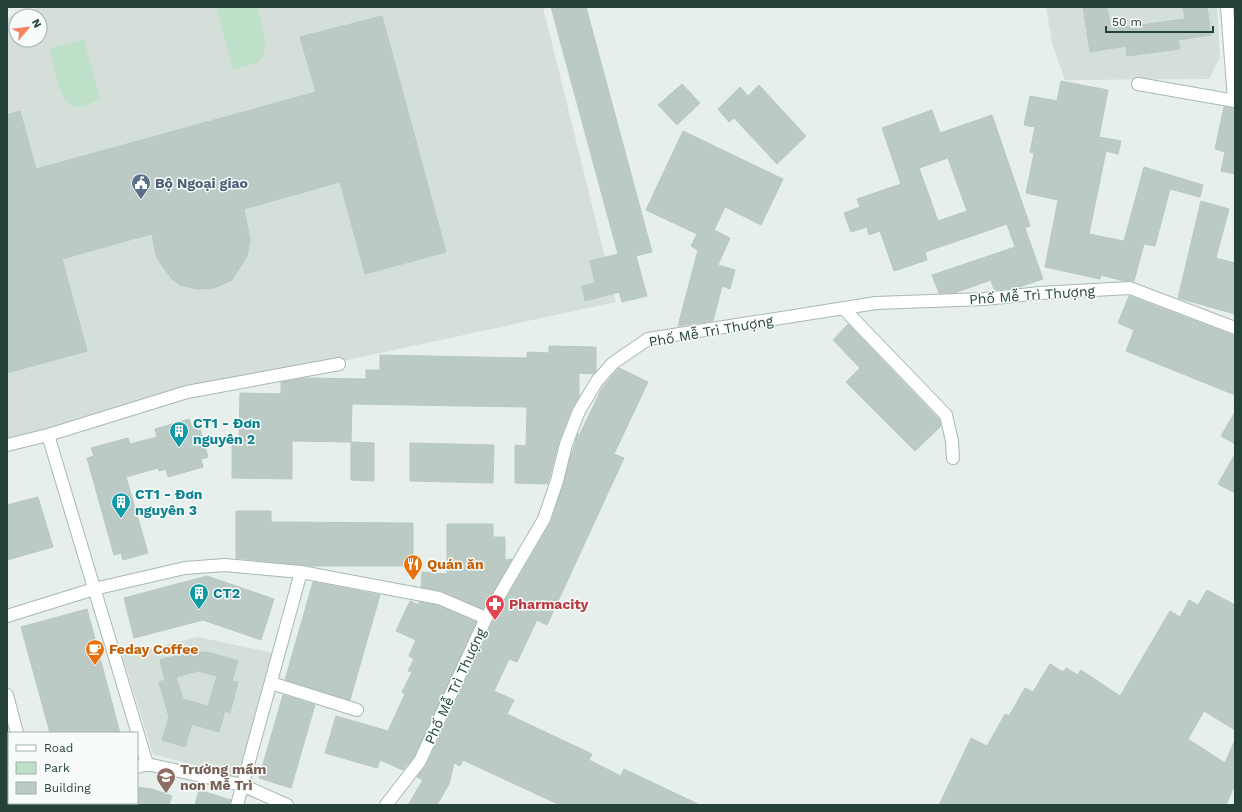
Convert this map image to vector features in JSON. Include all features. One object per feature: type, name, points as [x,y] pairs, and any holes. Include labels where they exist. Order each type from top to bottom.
[{"type":"street","points":[[1138,84],[1235,100],[1227,7]]},
{"type":"street","name":"Phố Mễ Trì Thượng","points":[[386,805],[420,761],[486,618],[544,519],[557,481],[566,444],[579,411],[597,381],[612,363],[648,339],[876,303],[985,299],[1040,293],[1130,288],[1235,328]]},
{"type":"street","points":[[843,308],[946,415],[952,441],[953,458]]},
{"type":"street","points":[[7,445],[48,435],[187,392],[339,364]]},
{"type":"street","points":[[48,435],[94,589],[133,732]]},
{"type":"street","points":[[7,616],[94,589],[197,566],[225,565],[301,572],[385,587],[439,598],[486,618]]},
{"type":"street","points":[[237,805],[301,572]]},
{"type":"street","points":[[271,683],[356,710]]},
{"type":"street","points":[[7,695],[17,732]]},
{"type":"street","points":[[138,750],[142,765],[242,786],[287,805]]},
{"type":"shaded area","points":[[40,7],[543,7],[616,302],[329,364],[7,441],[7,18],[8,48],[48,48],[48,8],[37,8]]},
{"type":"shaded area","points":[[1046,7],[1217,7],[1220,57],[1209,79],[1065,80],[1052,43]]},
{"type":"shaded area","points":[[198,637],[274,653],[240,778],[153,754],[122,655]]},
{"type":"green space","points":[[216,7],[257,7],[265,42],[263,56],[259,62],[233,70]]},
{"type":"green space","points":[[84,39],[100,100],[77,107],[71,105],[61,92],[55,73],[50,48]]},
{"type":"building","points":[[551,7],[586,7],[652,252],[636,256],[647,296],[622,302],[619,292],[585,301],[582,286],[595,283],[590,261],[618,254]]},
{"type":"building","points":[[1083,7],[1107,7],[1111,29],[1185,19],[1183,7],[1207,7],[1211,35],[1178,40],[1180,49],[1127,56],[1126,46],[1090,52]]},
{"type":"building","name":"Bộ Ngoại giao","points":[[382,16],[446,252],[365,274],[340,182],[244,209],[250,240],[247,256],[232,280],[214,288],[197,289],[180,285],[172,279],[160,263],[156,255],[152,234],[133,239],[62,259],[87,351],[7,373],[7,115],[20,111],[36,169],[316,92],[300,37]]},
{"type":"building","points":[[1061,81],[1108,90],[1099,137],[1121,141],[1118,154],[1106,151],[1089,234],[1124,241],[1144,167],[1203,185],[1200,197],[1170,189],[1155,246],[1144,244],[1134,281],[1124,281],[1101,275],[1100,279],[1045,267],[1058,200],[1026,193],[1034,153],[1030,152],[1035,127],[1024,125],[1030,96],[1057,101]]},
{"type":"building","points":[[682,84],[700,103],[677,125],[658,105]]},
{"type":"building","points":[[759,85],[806,136],[777,164],[734,118],[729,122],[718,109],[740,87],[748,96]]},
{"type":"building","points":[[1224,107],[1235,108],[1235,174],[1221,171],[1225,152],[1215,149]]},
{"type":"building","points":[[932,110],[940,133],[992,115],[1030,226],[1025,228],[1043,279],[1016,288],[994,290],[991,280],[954,293],[939,293],[932,275],[1015,247],[1007,224],[925,252],[927,260],[894,271],[880,231],[869,235],[867,227],[851,232],[844,213],[860,207],[857,199],[901,184],[882,128]],"holes":[[[948,158],[967,211],[938,221],[919,168]]]},
{"type":"building","points":[[683,131],[783,179],[761,225],[725,207],[714,230],[730,238],[718,265],[735,270],[730,289],[722,286],[713,321],[678,326],[698,250],[691,246],[697,234],[646,210]]},
{"type":"building","points":[[1201,201],[1229,209],[1216,258],[1235,263],[1235,314],[1178,298]]},
{"type":"building","points":[[1129,296],[1235,336],[1235,395],[1126,351],[1134,330],[1118,323]]},
{"type":"building","points":[[848,324],[939,419],[941,426],[915,451],[846,382],[860,368],[833,340]]},
{"type":"building","points":[[549,346],[596,347],[596,371],[593,374],[579,373],[579,397],[572,408],[559,441],[548,484],[515,483],[515,445],[526,446],[527,407],[352,404],[351,442],[292,441],[292,479],[232,478],[232,440],[239,440],[240,393],[281,394],[281,382],[306,378],[366,379],[366,370],[380,370],[380,355],[527,358],[527,352],[549,353]]},
{"type":"building","points":[[619,368],[648,382],[614,454],[624,458],[547,625],[537,620],[517,662],[509,659],[494,691],[514,700],[507,714],[592,754],[589,760],[621,776],[624,769],[700,805],[560,805],[463,760],[460,766],[454,763],[449,784],[437,805],[408,805],[423,780],[417,777],[427,764],[493,621],[551,522],[578,433],[578,438],[602,388]]},
{"type":"building","points":[[1235,412],[1235,444],[1221,436]]},
{"type":"building","name":"CT1 - Đơn nguyên 3","points":[[189,419],[192,427],[199,425],[208,457],[201,459],[203,467],[168,477],[166,469],[159,471],[158,468],[126,477],[148,553],[123,560],[121,553],[114,555],[87,458],[94,456],[91,448],[128,438],[130,444],[157,437],[155,429]]},
{"type":"building","points":[[351,442],[374,443],[374,481],[351,480]]},
{"type":"building","points":[[410,443],[494,445],[493,483],[410,481]]},
{"type":"building","points":[[1235,454],[1235,493],[1218,484]]},
{"type":"building","points":[[38,497],[53,547],[7,560],[7,505]]},
{"type":"building","points":[[236,511],[271,511],[271,522],[413,523],[413,566],[308,566],[236,558]]},
{"type":"building","points":[[447,524],[493,524],[493,537],[505,537],[505,560],[512,559],[483,609],[442,591],[421,587],[422,572],[447,574]]},
{"type":"building","name":"CT2","points":[[207,576],[274,599],[261,640],[203,620],[134,638],[124,598]]},
{"type":"building","points":[[313,582],[380,595],[350,700],[285,680]]},
{"type":"building","points":[[1207,590],[1235,605],[1235,730],[1204,711],[1188,739],[1225,763],[1235,740],[1235,784],[1226,805],[939,805],[971,738],[987,746],[1005,714],[1009,716],[1025,688],[1033,692],[1050,664],[1063,672],[1066,668],[1078,675],[1081,670],[1120,696],[1170,611],[1180,617],[1189,600],[1198,605]]},
{"type":"building","points":[[410,601],[419,605],[419,602],[437,605],[476,622],[414,757],[403,770],[380,760],[377,768],[325,753],[336,716],[388,731],[405,694],[402,692],[412,672],[408,671],[414,659],[409,656],[416,640],[396,631]]},
{"type":"building","points":[[87,609],[120,732],[50,732],[21,627]]},
{"type":"building","points":[[192,651],[211,653],[238,661],[232,681],[238,682],[230,713],[225,711],[219,732],[192,724],[185,747],[162,740],[169,717],[159,682],[165,680],[160,660]],"holes":[[[198,671],[217,676],[208,706],[183,699],[176,677]]]},
{"type":"building","points":[[283,695],[315,705],[291,788],[259,778]]},
{"type":"building","points":[[138,787],[152,789],[172,796],[169,805],[137,805]]},
{"type":"building","points":[[199,790],[231,800],[230,805],[195,805]]},
{"type":"place","name":"Bộ Ngoại giao","points":[[141,200]]},
{"type":"place","name":"CT1 - Đơn nguyên 2","points":[[179,448]]},
{"type":"place","name":"CT1 - Đơn nguyên 3","points":[[121,519]]},
{"type":"place","name":"Quán ăn","points":[[413,581]]},
{"type":"place","name":"CT2","points":[[199,610]]},
{"type":"place","name":"Pharmacity","points":[[495,621]]},
{"type":"place","name":"Feday Coffee","points":[[95,666]]},
{"type":"place","name":"Trường mầm non Mễ Trì","points":[[166,794]]}]
